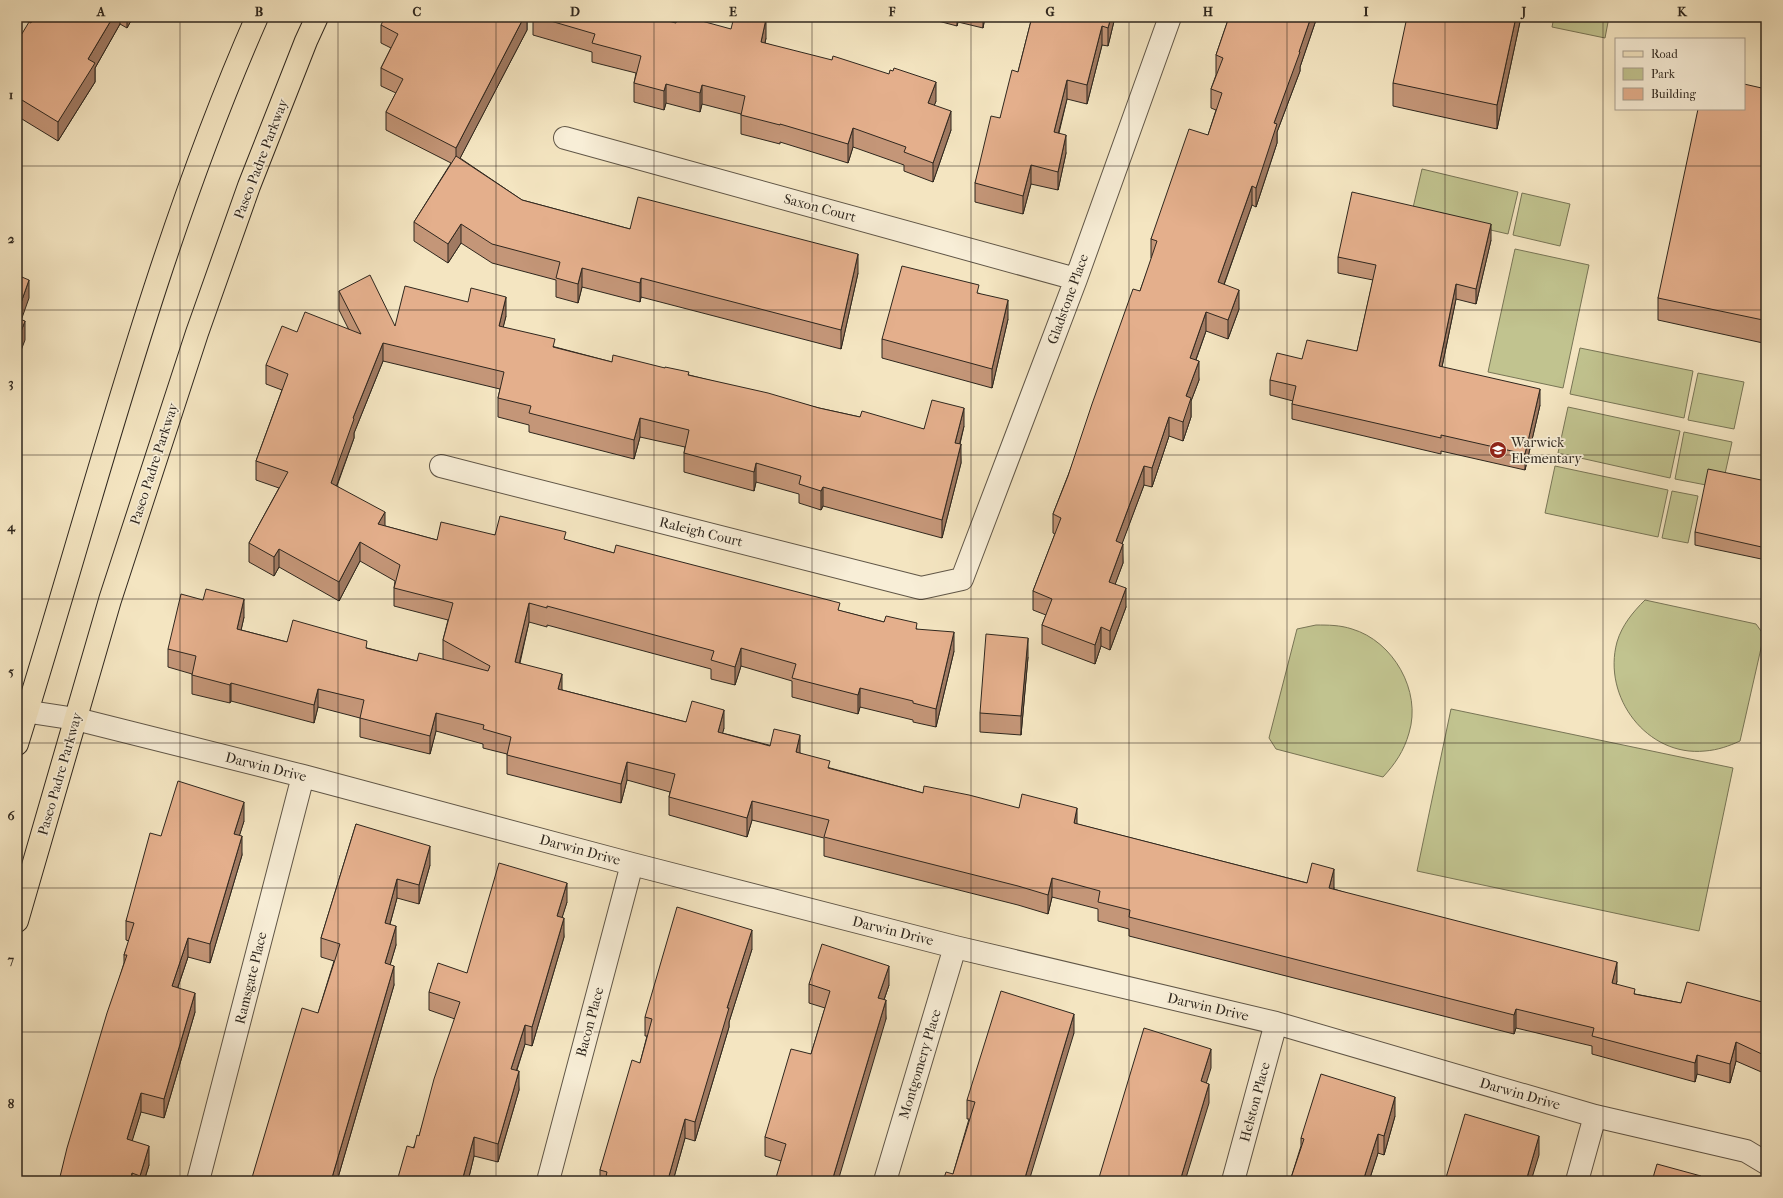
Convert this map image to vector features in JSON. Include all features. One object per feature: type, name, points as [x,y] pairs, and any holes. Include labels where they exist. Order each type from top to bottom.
[{"type":"main road","points":[[17,744],[22,711],[148,310],[196,170],[256,17]]},
{"type":"main road","name":"Paseo Padre Parkway","points":[[17,921],[110,600],[197,333],[249,186],[317,17]]},
{"type":"street","name":"Gladstone Place","points":[[962,579],[1076,279],[1170,17]]},
{"type":"street","name":"Saxon Court","points":[[565,138],[1076,279]]},
{"type":"street","name":"Raleigh Court","points":[[441,466],[921,588],[962,579]]},
{"type":"street","name":"Darwin Drive","points":[[22,711],[76,719],[303,776],[632,864],[955,947],[1276,1023],[1595,1116],[1746,1151],[1766,1163]]},
{"type":"street","name":"Ramsgate Place","points":[[198,1181],[303,776]]},
{"type":"street","name":"Bacon Place","points":[[548,1181],[632,864]]},
{"type":"street","name":"Montgomery Place","points":[[885,1181],[955,947]]},
{"type":"street","name":"Helston Place","points":[[1233,1181],[1276,1023]]},
{"type":"street","points":[[1577,1181],[1595,1116]]},
{"type":"green space","points":[[1554,17],[1609,17],[1605,38],[1552,27]]},
{"type":"green space","points":[[1422,169],[1518,192],[1508,234],[1412,212]]},
{"type":"green space","points":[[1522,193],[1570,204],[1560,246],[1513,235]]},
{"type":"green space","points":[[1515,249],[1589,265],[1563,388],[1488,372]]},
{"type":"green space","points":[[1580,348],[1693,371],[1684,418],[1570,394]]},
{"type":"green space","points":[[1698,373],[1744,382],[1734,429],[1688,420]]},
{"type":"green space","points":[[1568,407],[1680,431],[1670,478],[1558,453]]},
{"type":"green space","points":[[1684,432],[1732,442],[1723,483],[1706,485],[1675,479]]},
{"type":"green space","points":[[1555,466],[1668,490],[1658,537],[1545,513]]},
{"type":"green space","points":[[1672,491],[1698,496],[1688,543],[1662,538]]},
{"type":"green space","points":[[1645,600],[1756,624],[1764,635],[1740,741],[1723,748],[1705,751],[1684,750],[1665,744],[1648,734],[1634,719],[1623,702],[1616,683],[1614,663],[1617,642],[1622,630],[1632,614]]},
{"type":"green space","points":[[1316,625],[1343,627],[1367,635],[1380,644],[1401,670],[1411,701],[1412,717],[1405,746],[1399,757],[1383,777],[1276,749],[1269,738],[1297,629]]},
{"type":"green space","points":[[1451,709],[1733,768],[1699,931],[1417,871]]},
{"type":"building","points":[[34,17],[113,17],[88,59],[95,63],[58,122],[17,97],[17,42],[29,22],[31,23]]},
{"type":"building","points":[[385,17],[524,17],[456,148],[386,112],[403,79],[381,68],[398,34],[381,25]]},
{"type":"building","points":[[537,17],[651,17],[676,23],[678,17],[687,17],[731,29],[734,17],[759,17],[766,19],[761,42],[832,60],[833,56],[889,74],[890,70],[893,71],[894,68],[936,82],[928,103],[951,111],[933,163],[904,152],[906,147],[853,128],[848,144],[780,124],[741,115],[745,96],[702,85],[700,93],[666,84],[664,91],[634,83],[641,56],[592,43],[595,34]]},
{"type":"building","points":[[1032,17],[1111,17],[1108,28],[1102,26],[1087,85],[1067,80],[1054,132],[1066,135],[1058,172],[1031,165],[1023,196],[975,183],[991,116],[1000,118],[1012,70],[1018,72]]},
{"type":"building","points":[[1229,17],[1311,17],[1274,123],[1277,124],[1256,188],[1252,186],[1218,282],[1239,290],[1228,320],[1206,312],[1190,358],[1199,361],[1186,396],[1191,398],[1183,422],[1169,417],[1152,468],[1144,466],[1116,541],[1123,544],[1109,582],[1126,588],[1110,631],[1101,627],[1095,645],[1042,625],[1052,599],[1033,591],[1061,518],[1053,514],[1068,476],[1133,289],[1140,291],[1157,241],[1151,239],[1189,129],[1208,135],[1222,93],[1211,89],[1223,58],[1216,55]]},
{"type":"building","points":[[1407,17],[1516,17],[1497,105],[1393,83]]},
{"type":"building","points":[[1745,84],[1766,89],[1766,308],[1763,320],[1658,298],[1698,110],[1745,110]]},
{"type":"building","points":[[456,156],[522,200],[630,229],[638,197],[858,254],[841,330],[641,278],[640,283],[582,268],[578,284],[556,278],[560,262],[492,244],[461,224],[448,244],[414,222]]},
{"type":"building","points":[[1352,192],[1491,224],[1476,289],[1456,284],[1439,366],[1540,389],[1525,454],[1441,435],[1441,438],[1292,404],[1296,386],[1270,380],[1277,353],[1302,359],[1307,340],[1357,351],[1376,265],[1338,257]]},
{"type":"building","points":[[902,266],[979,285],[977,293],[1008,300],[992,369],[882,339]]},
{"type":"building","points":[[17,275],[29,280],[17,314]]},
{"type":"building","points":[[370,275],[395,326],[405,286],[468,302],[471,288],[506,297],[499,326],[555,339],[553,347],[612,362],[613,355],[665,368],[689,372],[688,375],[768,393],[819,408],[860,417],[862,411],[924,429],[932,400],[964,408],[955,443],[961,444],[942,520],[823,487],[821,491],[799,484],[801,476],[756,463],[754,472],[684,453],[689,430],[640,418],[634,440],[529,413],[531,406],[498,398],[504,372],[383,343],[353,418],[354,419],[331,483],[385,512],[378,524],[437,540],[441,522],[495,535],[500,516],[566,532],[564,539],[614,553],[616,545],[840,603],[838,610],[884,622],[886,616],[917,623],[916,629],[954,632],[936,709],[913,703],[913,701],[860,688],[858,695],[792,678],[796,664],[741,648],[735,667],[711,660],[714,651],[547,606],[547,608],[529,603],[515,662],[562,674],[558,689],[686,722],[692,701],[724,710],[718,732],[770,746],[774,729],[800,735],[796,752],[830,761],[828,768],[923,793],[924,786],[969,795],[1019,808],[1022,794],[1077,808],[1074,823],[1307,883],[1312,863],[1334,869],[1329,888],[1617,962],[1612,983],[1635,989],[1634,994],[1681,1003],[1687,982],[1766,1003],[1766,1056],[1736,1042],[1730,1064],[1697,1055],[1695,1063],[1592,1036],[1594,1028],[1516,1009],[1514,1015],[1129,917],[1130,910],[1098,902],[1100,891],[1052,878],[1048,895],[824,837],[829,820],[752,801],[747,818],[669,797],[675,774],[627,762],[621,784],[507,755],[511,737],[483,729],[484,725],[436,713],[430,736],[360,718],[364,700],[318,689],[314,705],[231,683],[230,685],[192,675],[196,656],[168,649],[181,594],[203,600],[206,589],[244,599],[237,629],[287,642],[293,620],[367,641],[366,648],[417,661],[419,653],[488,671],[490,666],[443,640],[453,603],[394,588],[400,565],[360,542],[339,582],[279,549],[274,557],[249,543],[288,472],[256,461],[288,374],[266,365],[282,326],[297,332],[305,312],[361,334],[339,291]]},
{"type":"building","points":[[17,318],[25,321],[17,342]]},
{"type":"building","points":[[1708,469],[1766,481],[1766,548],[1695,532]]},
{"type":"building","points":[[986,634],[1028,638],[1021,716],[980,713]]},
{"type":"building","points":[[178,781],[244,802],[234,834],[242,836],[210,944],[188,938],[172,986],[195,993],[164,1099],[141,1093],[127,1139],[149,1146],[140,1176],[132,1173],[130,1181],[59,1181],[67,1148],[107,1013],[127,955],[124,955],[134,923],[126,921],[150,833],[161,836]]},
{"type":"building","points":[[356,824],[430,846],[419,885],[397,879],[385,923],[396,926],[385,963],[394,966],[331,1181],[251,1181],[302,1008],[318,1013],[340,944],[321,938]]},
{"type":"building","points":[[499,863],[567,883],[557,916],[564,918],[532,1027],[525,1025],[511,1069],[519,1071],[498,1144],[474,1137],[462,1181],[397,1181],[407,1146],[414,1148],[417,1135],[419,1136],[434,1079],[460,1002],[429,992],[438,963],[467,973]]},
{"type":"building","points":[[677,907],[752,930],[727,1008],[729,1008],[695,1122],[685,1119],[669,1176],[686,1181],[605,1181],[607,1172],[600,1170],[632,1060],[640,1063],[652,1019],[645,1017]]},
{"type":"building","points":[[822,944],[889,966],[878,998],[886,1000],[832,1181],[775,1181],[786,1144],[765,1137],[791,1049],[811,1054],[830,991],[809,984]]},
{"type":"building","points":[[1001,991],[1074,1014],[1024,1181],[943,1181],[946,1172],[953,1174],[975,1102],[967,1100]]},
{"type":"building","points":[[1144,1028],[1211,1049],[1201,1081],[1209,1084],[1180,1181],[1098,1181]]},
{"type":"building","points":[[1321,1074],[1395,1097],[1384,1136],[1378,1134],[1363,1181],[1290,1181],[1304,1139],[1301,1138]]},
{"type":"building","points":[[1465,1114],[1539,1136],[1526,1181],[1445,1181]]},
{"type":"building","points":[[1657,1164],[1701,1176],[1700,1181],[1652,1181]]},
{"type":"place","name":"Warwick Elementary","points":[[1498,450]]}]
